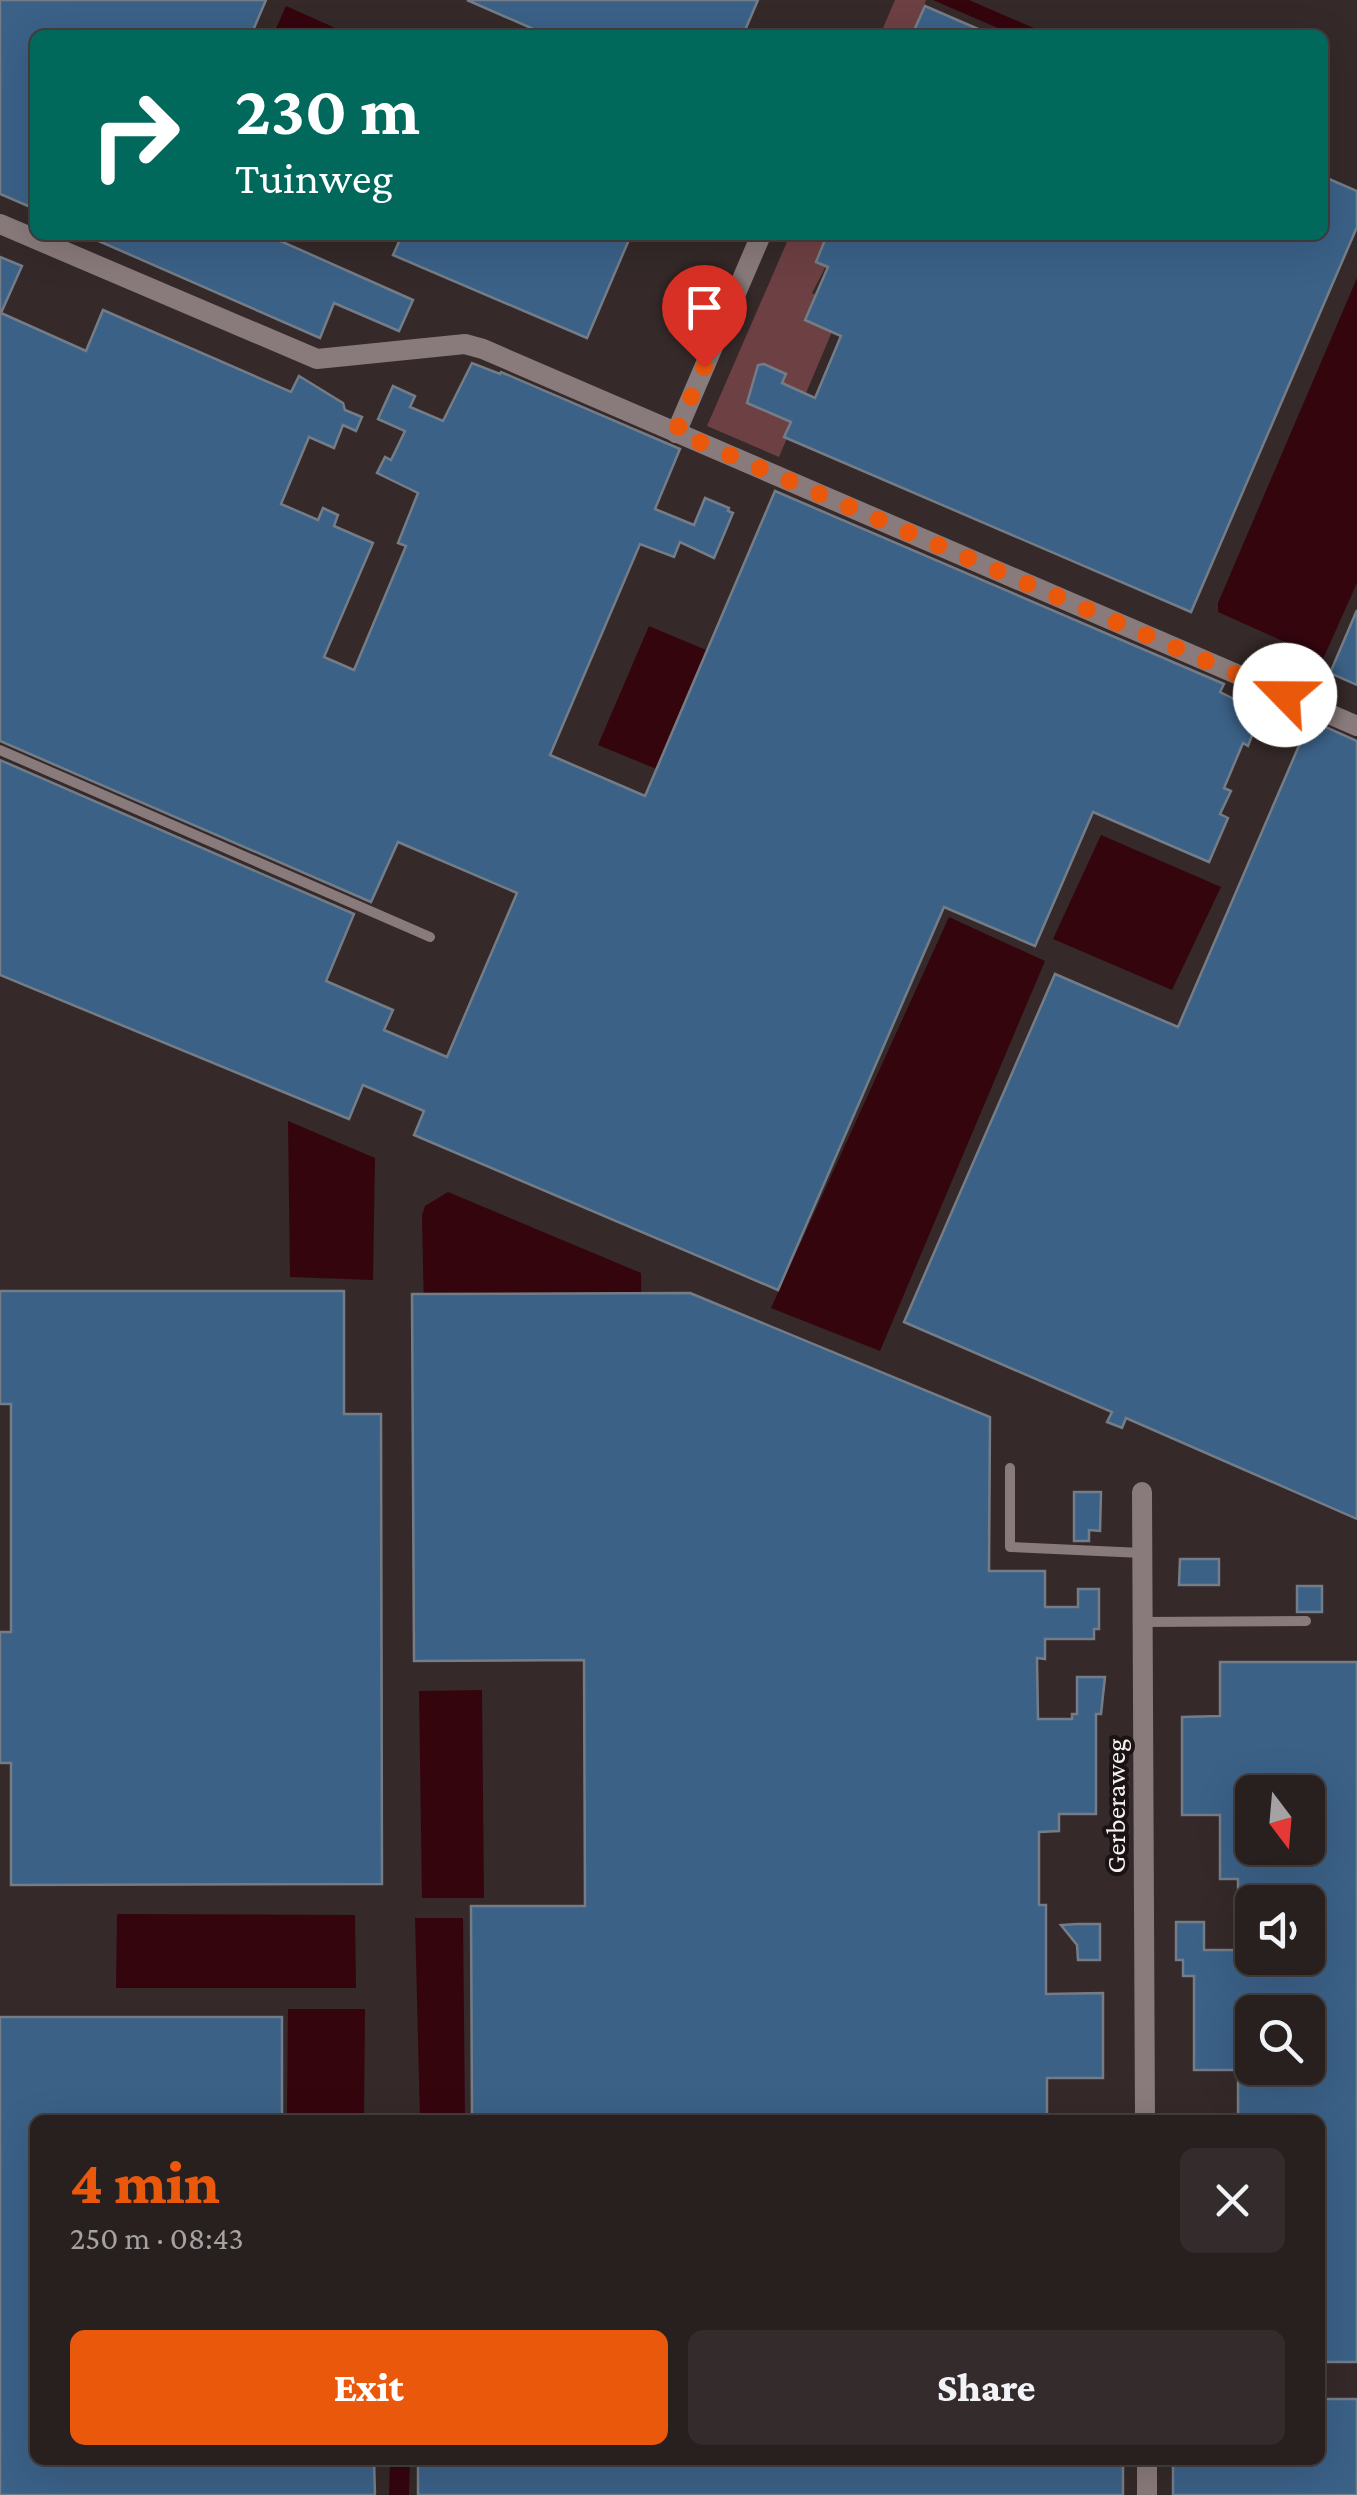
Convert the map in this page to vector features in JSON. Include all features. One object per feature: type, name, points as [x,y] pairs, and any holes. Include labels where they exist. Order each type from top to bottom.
[{"type":"street","points":[[0,224],[30,237]]},
{"type":"street","points":[[38,240],[317,359],[465,344],[1357,726]]},
{"type":"street","points":[[676,432],[759,240]]},
{"type":"street","name":"Gerberaweg","points":[[1142,1492],[1145,2115]]},
{"type":"street","points":[[1146,2465],[1147,2495]]},
{"type":"lane","points":[[0,750],[430,937]]},
{"type":"lane","points":[[1010,1468],[1010,1548],[1142,1553]]},
{"type":"lane","points":[[1142,1622],[1306,1621]]},
{"type":"shaded area","points":[[895,0],[926,0],[915,30],[882,30]]},
{"type":"shaded area","points":[[933,0],[969,0],[1038,30],[1002,30]]},
{"type":"shaded area","points":[[286,6],[340,30],[275,30]]},
{"type":"shaded area","points":[[788,240],[867,240],[827,264],[812,293],[842,308],[779,457],[707,426]]},
{"type":"shaded area","points":[[1357,278],[1357,583],[1323,659],[1218,612],[1218,603]]},
{"type":"shaded area","points":[[649,626],[706,650],[659,770],[598,745]]},
{"type":"shaded area","points":[[1101,835],[1221,887],[1172,990],[1053,939]]},
{"type":"shaded area","points":[[949,917],[1045,961],[880,1351],[771,1308]]},
{"type":"shaded area","points":[[288,1121],[375,1158],[373,1280],[290,1277]]},
{"type":"shaded area","points":[[448,1192],[641,1273],[642,1365],[425,1364],[422,1215],[425,1206]]},
{"type":"shaded area","points":[[482,1690],[484,1898],[422,1898],[419,1691]]},
{"type":"shaded area","points":[[117,1914],[355,1915],[356,1988],[116,1988]]},
{"type":"shaded area","points":[[415,1918],[463,1918],[465,2115],[420,2115]]},
{"type":"shaded area","points":[[288,2009],[365,2009],[364,2115],[287,2115]]},
{"type":"building","points":[[0,0],[266,0],[253,30],[30,30],[30,207],[0,194]]},
{"type":"building","points":[[467,0],[758,0],[745,30],[536,30]]},
{"type":"building","points":[[925,6],[980,30],[914,30]]},
{"type":"building","points":[[1328,179],[1357,191],[1357,227],[1191,612],[784,437],[791,422],[747,403],[758,365],[764,364],[786,374],[782,383],[815,398],[841,336],[805,320],[828,267],[816,262],[825,240],[1328,240]]},
{"type":"building","points":[[96,240],[278,240],[413,300],[399,331],[334,303],[320,338]]},
{"type":"building","points":[[400,240],[629,240],[587,338],[393,255]]},
{"type":"building","points":[[0,257],[22,266],[1,313],[86,351],[103,310],[291,392],[299,376],[343,403],[345,410],[362,417],[356,431],[343,425],[334,448],[309,437],[281,504],[318,520],[323,508],[338,515],[334,526],[373,543],[324,657],[354,670],[406,546],[398,543],[418,493],[377,473],[385,457],[391,460],[405,431],[378,419],[393,386],[415,396],[410,407],[443,421],[472,363],[680,449],[655,509],[694,525],[705,498],[733,513],[714,558],[680,542],[674,557],[640,544],[550,755],[645,796],[775,491],[1224,684],[1220,692],[1270,717],[1261,736],[1253,733],[1248,746],[1243,743],[1224,788],[1231,791],[1220,814],[1228,818],[1209,862],[1093,812],[1035,946],[944,907],[778,1290],[414,1135],[424,1111],[363,1085],[349,1119],[0,975],[0,760],[354,914],[326,981],[393,1010],[384,1030],[447,1057],[517,893],[398,842],[371,902],[0,741]]},
{"type":"building","points":[[1357,610],[1357,685],[1330,673]]},
{"type":"building","points":[[1310,720],[1357,741],[1357,1519],[1126,1418],[1122,1428],[1107,1422],[1112,1412],[904,1322],[1055,974],[1178,1027]]},
{"type":"building","points":[[0,1291],[344,1291],[344,1414],[381,1414],[382,1884],[11,1885],[11,1763],[0,1763],[0,1632],[11,1632],[11,1404],[0,1404]]},
{"type":"building","points":[[690,1293],[990,1417],[989,1571],[1045,1571],[1045,1607],[1078,1607],[1078,1589],[1099,1589],[1099,1629],[1094,1629],[1094,1639],[1045,1639],[1045,1659],[1037,1658],[1038,1719],[1072,1719],[1072,1714],[1077,1714],[1077,1677],[1105,1677],[1101,1714],[1096,1714],[1096,1814],[1059,1814],[1059,1831],[1039,1832],[1039,1905],[1046,1905],[1046,1994],[1103,1993],[1103,2078],[1047,2078],[1047,2115],[472,2115],[471,1906],[585,1906],[584,1660],[414,1661],[412,1294]]},
{"type":"building","points":[[1074,1492],[1101,1492],[1100,1531],[1089,1530],[1089,1541],[1074,1541]]},
{"type":"building","points":[[1180,1559],[1219,1559],[1219,1585],[1179,1585]]},
{"type":"building","points":[[1297,1586],[1322,1586],[1322,1612],[1297,1612]]},
{"type":"building","points":[[1220,1662],[1357,1662],[1357,2362],[1325,2362],[1325,2115],[1238,2115],[1238,2085],[1325,2085],[1325,1995],[1235,1995],[1235,2070],[1194,2070],[1194,1976],[1183,1976],[1183,1960],[1176,1960],[1176,1922],[1204,1922],[1204,1950],[1235,1950],[1235,1975],[1325,1975],[1325,1885],[1238,1885],[1238,1879],[1220,1879],[1220,1815],[1182,1815],[1182,1717],[1220,1716]]},
{"type":"building","points":[[1100,1924],[1100,1960],[1078,1960],[1077,1945],[1061,1925]]},
{"type":"building","points":[[0,2017],[282,2017],[282,2115],[30,2115],[30,2465],[374,2465],[375,2495],[0,2495]]},
{"type":"building","points":[[1325,2399],[1357,2399],[1357,2495],[1173,2495],[1173,2465],[1325,2465]]},
{"type":"building","points":[[418,2465],[1123,2465],[1123,2495],[418,2495]]},
{"type":"waterway","points":[[399,2495],[400,2465]]},
{"type":"route","points":[[704,367],[676,432],[1285,695]]}]
